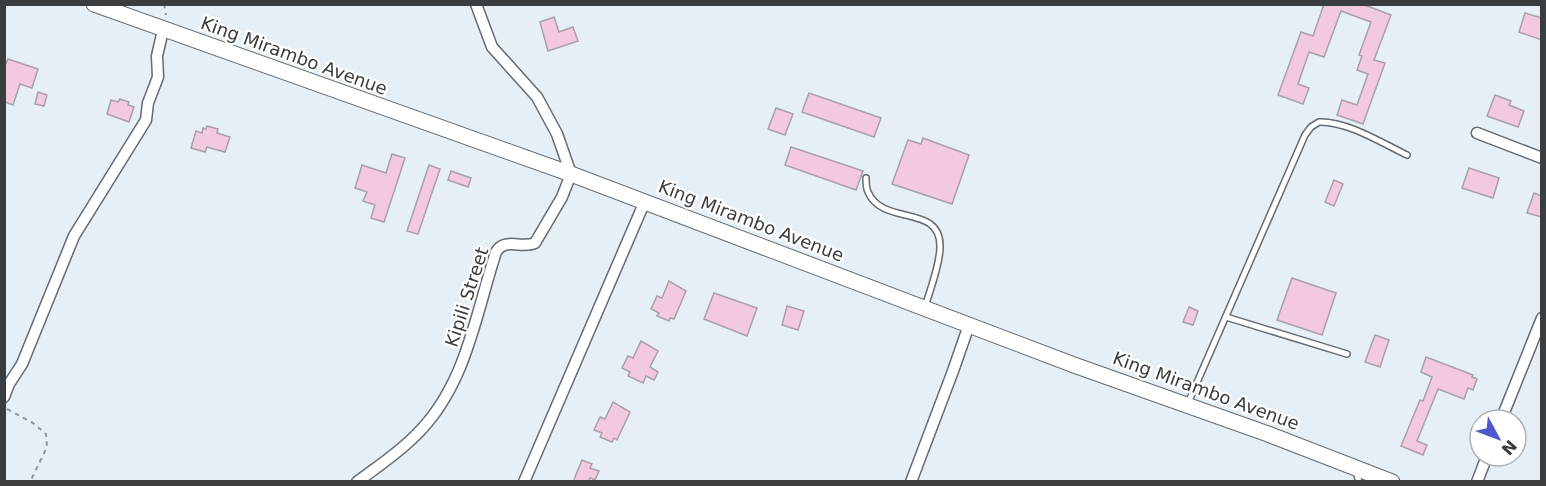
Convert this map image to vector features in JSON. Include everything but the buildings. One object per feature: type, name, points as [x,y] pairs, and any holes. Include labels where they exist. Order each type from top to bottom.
[{"type":"main road","name":"King Mirambo Avenue","points":[[94,4],[645,201],[969,325],[1392,482]]},
{"type":"street","points":[[476,4],[492,46],[537,97],[557,134],[570,174]]},
{"type":"street","points":[[4,397],[9,384],[22,364],[74,236],[146,120],[148,103],[158,77],[157,56],[163,30]]},
{"type":"street","points":[[1477,133],[1542,158]]},
{"type":"street","name":"Kipili Street","points":[[357,482],[393,457],[417,435],[449,393],[469,347],[496,252],[499,247],[507,244],[530,245],[535,243],[557,205],[570,174]]},
{"type":"street","points":[[524,482],[645,201]]},
{"type":"street","points":[[1506,408],[1540,324]]},
{"type":"street","points":[[911,482],[969,325]]},
{"type":"lane","points":[[1187,405],[1305,135],[1311,127],[1319,122],[1340,126],[1369,136],[1407,155]]},
{"type":"lane","points":[[866,178],[868,192],[882,208],[893,213],[925,219],[933,224],[939,236],[941,248],[925,308]]},
{"type":"lane","points":[[1227,317],[1347,354]]},
{"type":"lane","points":[[1354,466],[1359,482]]},
{"type":"path","points":[[4,407],[33,423],[46,434],[47,447],[30,482]]}]
